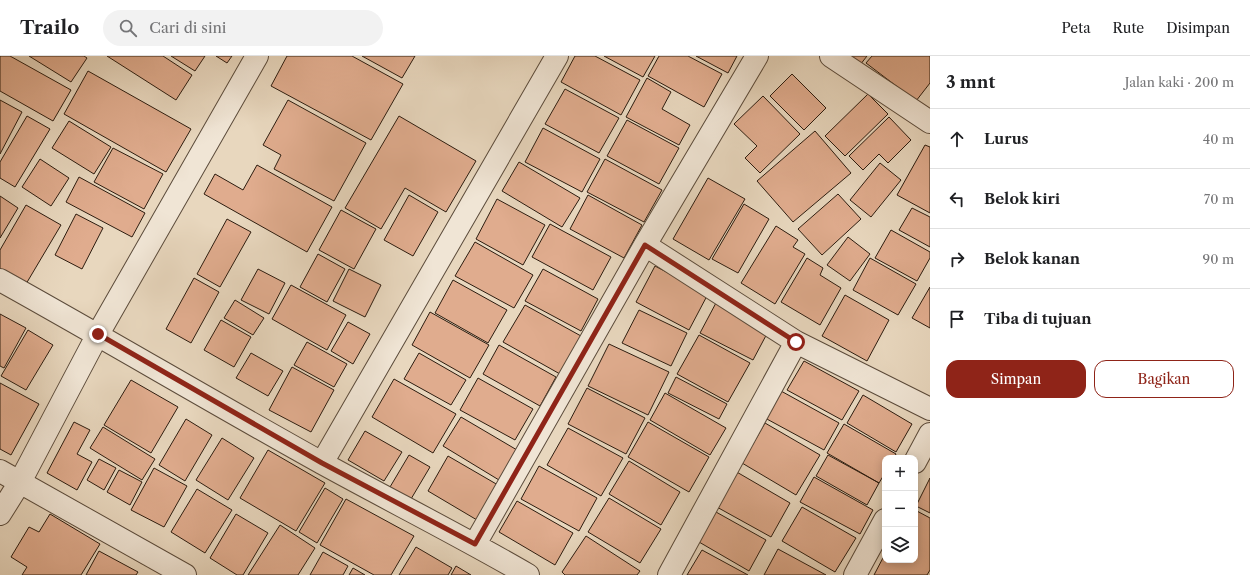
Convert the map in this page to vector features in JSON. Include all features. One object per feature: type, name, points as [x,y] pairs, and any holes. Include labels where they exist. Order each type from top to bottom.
[{"type":"street","points":[[0,514],[20,482],[98,334],[257,56]]},
{"type":"street","points":[[322,463],[557,56]]},
{"type":"street","points":[[475,544],[645,245],[758,56]]},
{"type":"street","points":[[831,56],[930,122]]},
{"type":"street","points":[[645,245],[796,342],[930,409]]},
{"type":"street","points":[[0,280],[98,334],[322,463],[475,544],[528,575]]},
{"type":"street","points":[[669,575],[796,342]]},
{"type":"street","points":[[918,456],[930,434]]},
{"type":"street","points":[[0,471],[185,575]]},
{"type":"street","points":[[855,575],[882,526]]},
{"type":"building","points":[[0,56],[10,56],[71,90],[53,121],[0,91]]},
{"type":"building","points":[[29,56],[84,56],[87,58],[71,82]]},
{"type":"building","points":[[107,56],[163,56],[192,75],[176,100]]},
{"type":"building","points":[[171,56],[205,56],[195,71]]},
{"type":"building","points":[[216,56],[232,56],[227,63]]},
{"type":"building","points":[[287,56],[352,56],[403,84],[371,140],[271,86]]},
{"type":"building","points":[[362,56],[415,56],[402,78]]},
{"type":"building","points":[[575,56],[595,56],[640,80],[621,115],[561,82]]},
{"type":"building","points":[[604,56],[655,56],[643,77]]},
{"type":"building","points":[[659,56],[688,56],[722,74],[704,107],[648,76]]},
{"type":"building","points":[[696,56],[737,56],[728,73]]},
{"type":"building","points":[[847,56],[867,56],[860,65]]},
{"type":"building","points":[[872,56],[930,56],[930,83],[916,101],[866,63]]},
{"type":"building","points":[[88,71],[191,129],[166,172],[64,114]]},
{"type":"building","points":[[792,74],[826,108],[804,130],[770,96]]},
{"type":"building","points":[[647,78],[671,92],[662,109],[690,125],[679,145],[626,117]]},
{"type":"building","points":[[565,89],[619,118],[599,153],[545,124]]},
{"type":"building","points":[[868,94],[888,114],[845,156],[825,136]]},
{"type":"building","points":[[763,96],[800,134],[760,173],[745,158],[757,146],[734,124]]},
{"type":"building","points":[[0,100],[22,112],[0,154]]},
{"type":"building","points":[[288,100],[366,143],[334,201],[274,169],[281,155],[263,145]]},
{"type":"building","points":[[27,116],[50,129],[15,187],[0,178],[0,162]]},
{"type":"building","points":[[399,116],[476,161],[446,212],[405,188],[381,229],[345,208]]},
{"type":"building","points":[[889,117],[911,140],[888,163],[879,154],[863,170],[849,156]]},
{"type":"building","points":[[627,120],[679,148],[659,184],[607,156]]},
{"type":"building","points":[[69,121],[111,147],[94,174],[52,148]]},
{"type":"building","points":[[543,128],[600,159],[582,192],[525,162]]},
{"type":"building","points":[[815,131],[851,173],[793,222],[757,181]]},
{"type":"building","points":[[925,145],[930,147],[930,213],[897,195]]},
{"type":"building","points":[[113,148],[163,174],[144,209],[94,182]]},
{"type":"building","points":[[40,159],[69,178],[51,206],[22,187]]},
{"type":"building","points":[[605,159],[662,190],[644,222],[587,192]]},
{"type":"building","points":[[519,162],[580,198],[562,227],[502,191]]},
{"type":"building","points":[[880,163],[901,180],[871,217],[850,200]]},
{"type":"building","points":[[257,165],[332,207],[307,252],[204,194],[215,174],[243,190]]},
{"type":"building","points":[[79,177],[145,213],[132,237],[66,202]]},
{"type":"building","points":[[708,178],[745,199],[709,260],[673,239]]},
{"type":"building","points":[[838,194],[861,219],[822,255],[798,229]]},
{"type":"building","points":[[409,195],[438,212],[413,256],[384,240]]},
{"type":"building","points":[[588,195],[642,225],[624,258],[570,229]]},
{"type":"building","points":[[0,196],[18,208],[0,238]]},
{"type":"building","points":[[497,199],[545,225],[523,265],[476,239]]},
{"type":"building","points":[[744,204],[769,219],[738,273],[712,259]]},
{"type":"building","points":[[26,205],[61,225],[26,284],[0,270],[0,250]]},
{"type":"building","points":[[912,208],[930,217],[930,247],[899,230]]},
{"type":"building","points":[[341,210],[376,229],[354,269],[319,250]]},
{"type":"building","points":[[76,214],[103,228],[82,269],[55,255]]},
{"type":"building","points":[[227,219],[251,232],[220,287],[197,274]]},
{"type":"building","points":[[550,224],[611,257],[593,290],[532,257]]},
{"type":"building","points":[[776,226],[798,240],[793,247],[805,254],[775,304],[741,283]]},
{"type":"building","points":[[891,230],[930,252],[930,258],[917,281],[875,258]]},
{"type":"building","points":[[848,237],[870,254],[850,281],[827,265]]},
{"type":"building","points":[[475,242],[533,275],[514,308],[455,276]]},
{"type":"building","points":[[318,254],[345,269],[327,302],[300,287]]},
{"type":"building","points":[[807,258],[823,268],[820,275],[841,288],[820,325],[781,302]]},
{"type":"building","points":[[870,258],[916,284],[898,315],[853,290]]},
{"type":"building","points":[[655,266],[708,294],[689,330],[636,302]]},
{"type":"building","points":[[258,269],[285,283],[269,314],[241,300]]},
{"type":"building","points":[[349,269],[381,285],[365,317],[333,301]]},
{"type":"building","points":[[543,269],[598,299],[581,331],[525,301]]},
{"type":"building","points":[[194,278],[219,292],[191,343],[166,329]]},
{"type":"building","points":[[453,280],[507,310],[488,343],[435,313]]},
{"type":"building","points":[[291,285],[346,315],[327,350],[272,319]]},
{"type":"building","points":[[930,287],[930,328],[912,318]]},
{"type":"building","points":[[845,295],[889,320],[867,361],[822,336]]},
{"type":"building","points":[[235,300],[264,318],[253,335],[224,318]]},
{"type":"building","points":[[717,301],[770,328],[753,360],[700,333]]},
{"type":"building","points":[[525,305],[581,336],[560,374],[503,342]]},
{"type":"building","points":[[639,310],[687,333],[671,366],[622,343]]},
{"type":"building","points":[[430,312],[489,345],[470,378],[412,345]]},
{"type":"building","points":[[0,314],[26,328],[4,368],[0,366]]},
{"type":"building","points":[[221,320],[251,337],[234,367],[204,350]]},
{"type":"building","points":[[348,322],[370,334],[353,364],[331,351]]},
{"type":"building","points":[[28,330],[53,345],[26,390],[1,376]]},
{"type":"building","points":[[699,335],[750,363],[728,402],[677,374]]},
{"type":"building","points":[[307,342],[347,364],[334,387],[294,365]]},
{"type":"building","points":[[609,344],[669,372],[648,415],[588,386]]},
{"type":"building","points":[[499,345],[556,377],[540,406],[483,374]]},
{"type":"building","points":[[251,353],[283,371],[268,396],[236,378]]},
{"type":"building","points":[[419,353],[466,380],[451,405],[404,379]]},
{"type":"building","points":[[804,361],[859,391],[842,420],[787,390]]},
{"type":"building","points":[[292,367],[334,390],[311,432],[269,410]]},
{"type":"building","points":[[676,377],[727,404],[719,419],[668,393]]},
{"type":"building","points":[[478,378],[533,409],[515,440],[460,410]]},
{"type":"building","points":[[394,379],[456,414],[433,453],[372,417]]},
{"type":"building","points":[[131,380],[178,407],[151,453],[104,425]]},
{"type":"building","points":[[0,383],[39,404],[11,455],[0,449]]},
{"type":"building","points":[[587,388],[645,418],[626,454],[568,424]]},
{"type":"building","points":[[781,391],[839,423],[824,450],[765,418]]},
{"type":"building","points":[[665,393],[726,428],[710,455],[650,420]]},
{"type":"building","points":[[863,395],[912,424],[896,452],[847,423]]},
{"type":"building","points":[[461,417],[517,450],[499,480],[443,446]]},
{"type":"building","points":[[186,419],[212,435],[185,481],[159,465]]},
{"type":"building","points":[[74,422],[90,430],[77,454],[92,462],[77,490],[47,473]]},
{"type":"building","points":[[648,422],[709,457],[689,492],[628,457]]},
{"type":"building","points":[[765,423],[820,455],[796,495],[742,463]]},
{"type":"building","points":[[844,424],[896,454],[882,455],[882,478],[879,483],[827,453]]},
{"type":"building","points":[[103,427],[155,459],[142,480],[90,448]]},
{"type":"building","points":[[568,428],[623,458],[601,496],[547,465]]},
{"type":"building","points":[[365,431],[402,452],[384,481],[348,460]]},
{"type":"building","points":[[222,438],[254,458],[228,500],[196,480]]},
{"type":"building","points":[[268,450],[325,483],[296,531],[240,498]]},
{"type":"building","points":[[409,455],[430,467],[411,499],[390,487]]},
{"type":"building","points":[[828,455],[879,483],[867,505],[816,476]]},
{"type":"building","points":[[448,456],[498,485],[477,520],[428,491]]},
{"type":"building","points":[[99,459],[116,468],[104,490],[87,480]]},
{"type":"building","points":[[629,461],[680,492],[661,525],[609,494]]},
{"type":"building","points":[[539,466],[597,498],[579,531],[521,499]]},
{"type":"building","points":[[154,468],[187,486],[164,527],[131,510]]},
{"type":"building","points":[[119,470],[142,482],[130,505],[107,492]]},
{"type":"building","points":[[735,471],[790,503],[771,537],[715,506]]},
{"type":"building","points":[[814,477],[873,510],[860,534],[800,502]]},
{"type":"building","points":[[930,478],[930,513],[918,507],[918,502]]},
{"type":"building","points":[[325,488],[343,499],[317,543],[299,532]]},
{"type":"building","points":[[197,489],[232,510],[205,553],[171,532]]},
{"type":"building","points":[[609,498],[661,529],[640,563],[588,532]]},
{"type":"building","points":[[346,499],[414,536],[391,575],[374,575],[320,545]]},
{"type":"building","points":[[517,501],[573,533],[555,565],[499,532]]},
{"type":"building","points":[[802,507],[856,538],[835,572],[782,541]]},
{"type":"building","points":[[716,512],[766,540],[749,571],[699,542]]},
{"type":"building","points":[[918,512],[930,518],[930,570],[927,575],[874,575],[882,560],[882,563],[918,563]]},
{"type":"building","points":[[50,514],[100,544],[81,575],[22,575],[27,567],[11,557],[29,527],[39,532]]},
{"type":"building","points":[[236,514],[268,533],[243,575],[237,575],[210,558]]},
{"type":"building","points":[[280,525],[315,548],[298,575],[248,575]]},
{"type":"building","points":[[586,536],[640,571],[637,575],[565,575],[562,572]]},
{"type":"building","points":[[416,547],[452,568],[448,575],[399,575]]},
{"type":"building","points":[[778,549],[826,575],[764,575]]},
{"type":"building","points":[[702,550],[748,575],[687,575]]},
{"type":"building","points":[[99,551],[138,572],[136,575],[86,575]]},
{"type":"building","points":[[323,552],[348,566],[343,575],[310,575]]},
{"type":"building","points":[[456,566],[471,575],[451,575]]},
{"type":"building","points":[[353,568],[365,575],[349,575]]},
{"type":"route","points":[[98,334],[322,463],[475,544],[645,245],[796,342]]}]
